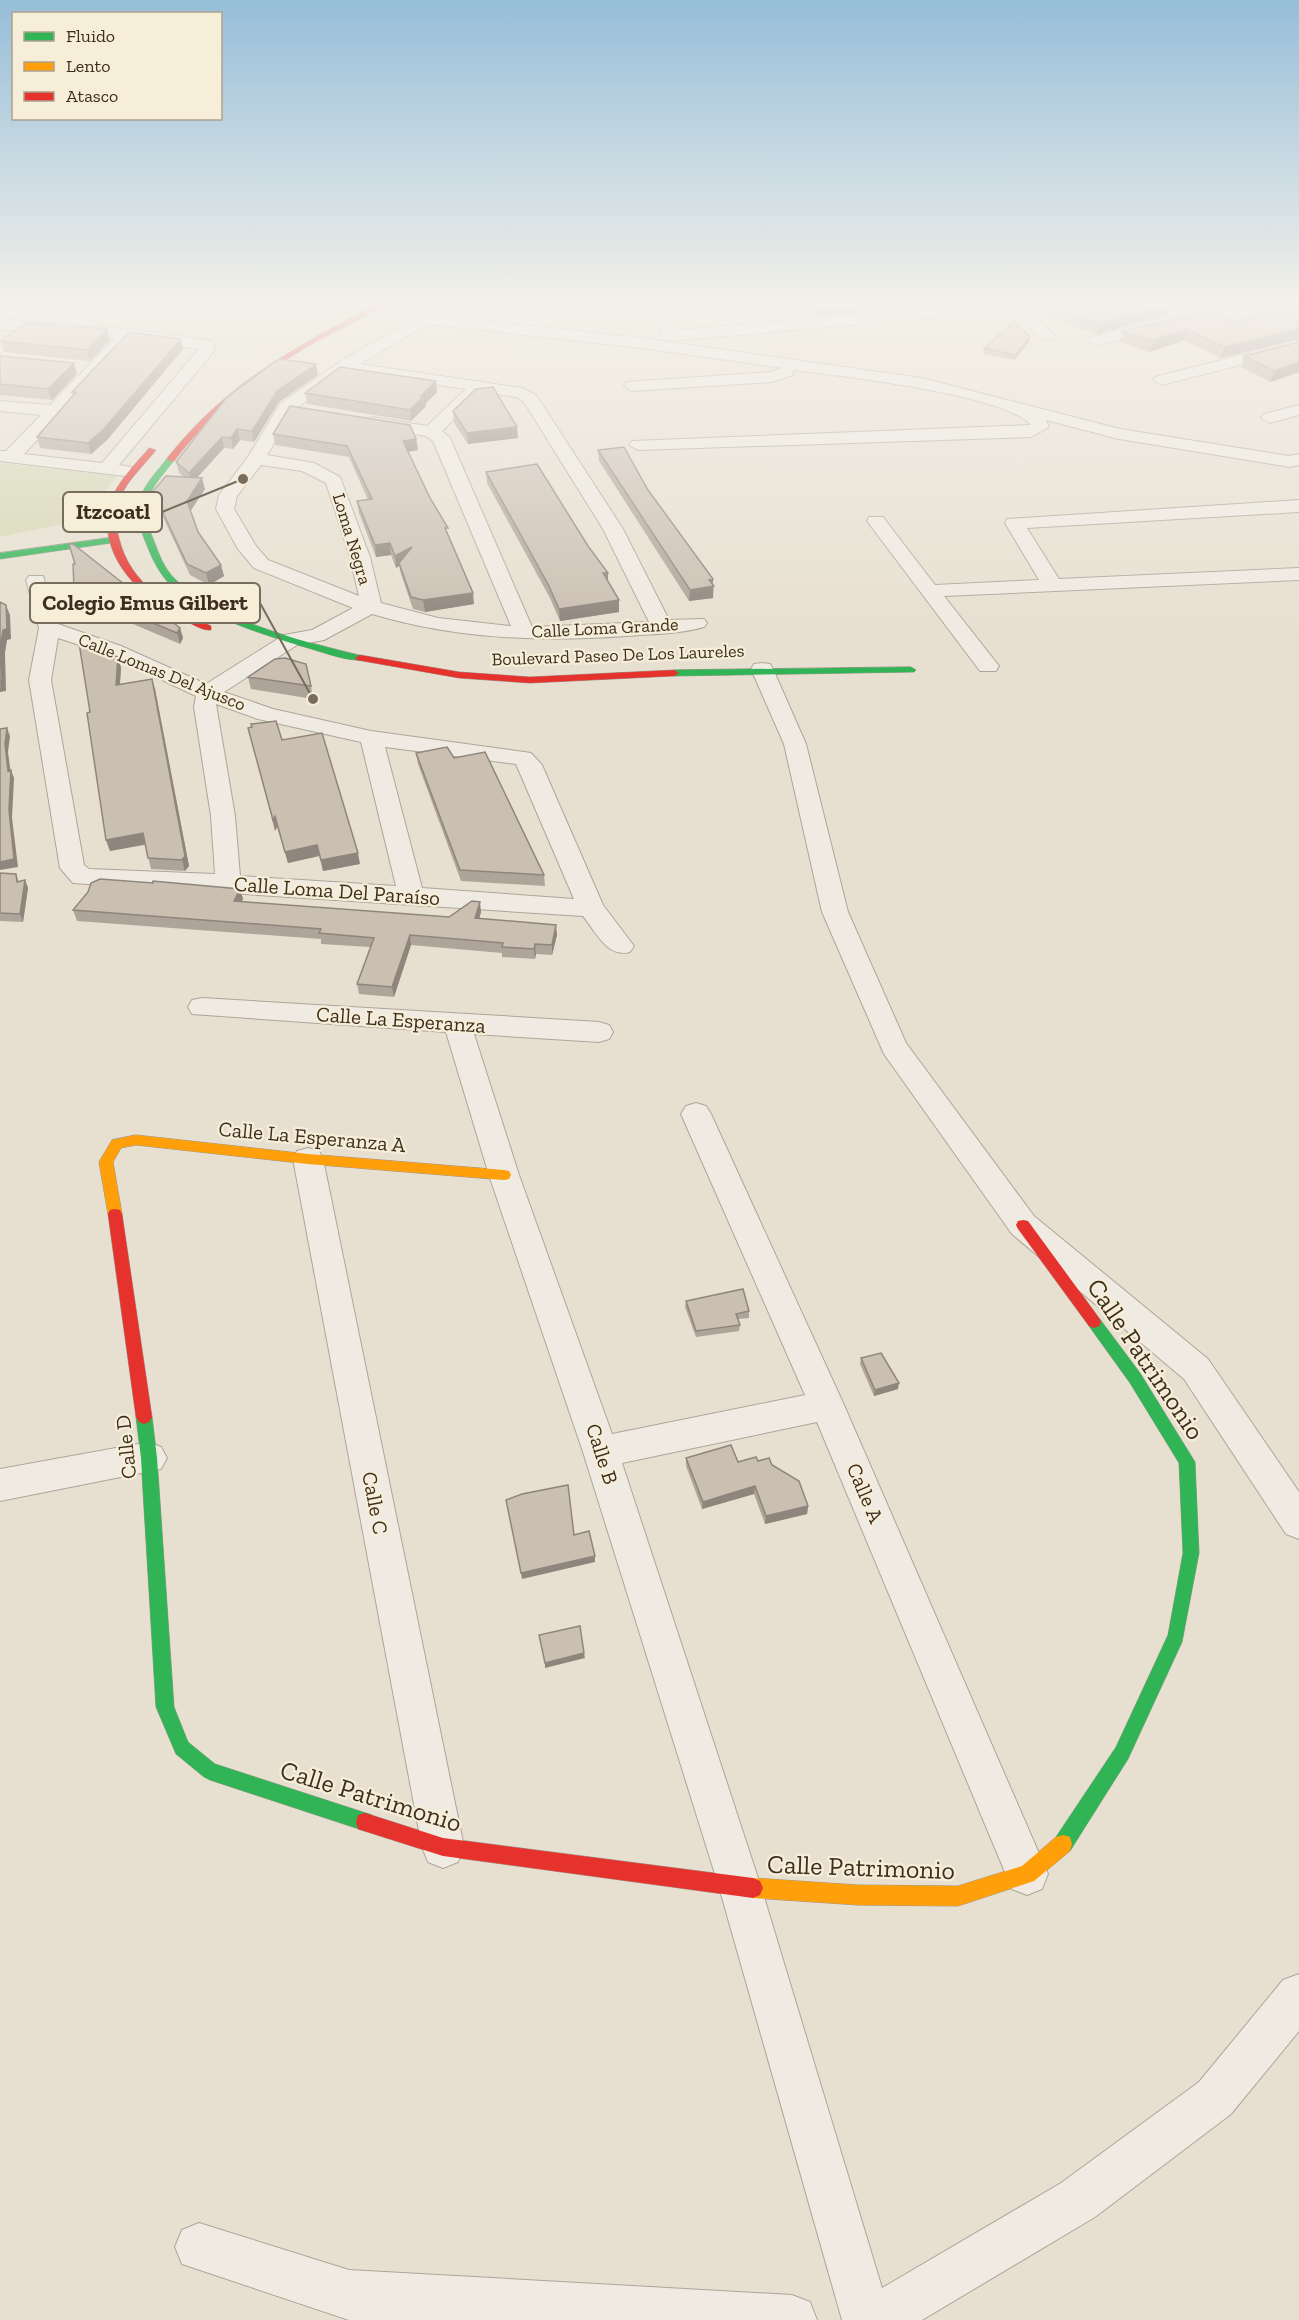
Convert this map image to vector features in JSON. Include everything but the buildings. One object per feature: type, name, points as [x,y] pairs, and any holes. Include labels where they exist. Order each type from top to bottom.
[{"type":"street","points":[[6,457],[52,414]]},
{"type":"street","points":[[107,468],[153,414]]},
{"type":"street","points":[[208,414],[140,506],[155,554],[172,581],[193,598],[291,639],[315,641]]},
{"type":"street","name":"Calle Loma Grande","points":[[282,414],[256,459],[228,495],[225,509],[253,557],[261,564],[371,606],[440,624],[524,632],[568,633],[697,623]]},
{"type":"street","points":[[431,432],[449,414]]},
{"type":"street","points":[[540,414],[613,529],[662,627]]},
{"type":"street","points":[[638,445],[1031,432],[1040,427],[1037,420],[1027,414]]},
{"type":"street","points":[[1044,414],[1119,435],[1290,462],[1299,459]]},
{"type":"street","points":[[1270,418],[1284,414]]},
{"type":"street","points":[[353,419],[431,432],[441,438],[524,632]]},
{"type":"street","points":[[158,442],[113,506],[115,540],[128,569],[143,591],[167,607],[216,632]]},
{"type":"street","points":[[6,457],[135,472]]},
{"type":"street","name":"Loma Negra","points":[[256,459],[305,467],[326,474],[334,481],[360,557],[371,606]]},
{"type":"street","points":[[1052,584],[1014,523],[1299,506]]},
{"type":"street","points":[[93,523],[112,518]]},
{"type":"street","points":[[876,521],[988,666]]},
{"type":"street","points":[[0,544],[48,535]]},
{"type":"street","points":[[0,556],[115,540]]},
{"type":"street","points":[[929,591],[1299,574]]},
{"type":"street","points":[[36,580],[50,628]]},
{"type":"street","points":[[213,700],[287,662],[315,641],[371,606]]},
{"type":"street","name":"Calle Lomas Del Ajusco","points":[[50,628],[114,650],[213,700],[371,738],[523,758],[530,765],[591,908]]},
{"type":"street","name":"Calle Loma Del Paraíso","points":[[50,628],[40,680],[72,868],[82,877],[228,883],[591,908]]},
{"type":"street","points":[[228,883],[213,700],[261,652],[291,639]]},
{"type":"street","name":"Boulevard Paseo De Los Laureles","points":[[315,641],[443,673],[494,679],[772,674]]},
{"type":"street","points":[[261,652],[287,662]]},
{"type":"street","points":[[911,670],[772,674],[795,744],[835,912],[894,1047],[1023,1225],[1196,1369],[1299,1522]]},
{"type":"street","name":"Boulevard Paseo De Los Laureles","points":[[685,687],[772,674]]},
{"type":"street","points":[[371,738],[411,895]]},
{"type":"street","points":[[591,908],[621,946]]},
{"type":"street","name":"Calle La Esperanza","points":[[202,1007],[599,1032]]},
{"type":"street","name":"Calle B","points":[[457,1023],[504,1175],[602,1452],[741,1887],[867,2320]]},
{"type":"street","name":"Calle A","points":[[696,1114],[827,1405],[1027,1874]]},
{"type":"street","name":"Calle La Esperanza A","points":[[117,1144],[136,1140],[308,1159],[504,1175]]},
{"type":"street","name":"Calle D","points":[[117,1144],[106,1162],[130,1306],[149,1458],[165,1707],[182,1748]]},
{"type":"street","name":"Calle C","points":[[308,1159],[443,1847]]},
{"type":"street","name":"Calle Patrimonio","points":[[182,1748],[210,1772],[443,1847],[741,1887],[858,1895],[958,1896],[1027,1874],[1068,1840],[1122,1753],[1176,1636],[1191,1553],[1187,1462],[1136,1378],[1023,1225]]},
{"type":"street","points":[[602,1452],[827,1405]]},
{"type":"street","points":[[0,1485],[149,1458]]},
{"type":"street","points":[[875,2320],[1078,2200],[1215,2098],[1299,1996]]},
{"type":"street","points":[[199,2247],[349,2295],[792,2320]]},
{"type":"green space","points":[[0,463],[117,476],[89,510],[71,522],[0,537]]},
{"type":"traffic: fast","points":[[171,459],[147,493],[142,505],[143,523],[149,540],[161,566],[171,580],[187,594],[233,618],[287,639],[360,658]]},
{"type":"traffic: fast","points":[[0,556],[115,540]]},
{"type":"traffic: fast","points":[[674,673],[911,670]]},
{"type":"traffic: fast","points":[[1063,1844],[1122,1753],[1176,1636],[1191,1553],[1187,1462],[1135,1378],[1094,1322]]},
{"type":"traffic: fast","points":[[144,1417],[149,1458],[165,1707],[182,1748],[210,1771],[365,1822]]},
{"type":"traffic: slow","points":[[115,1214],[106,1162],[117,1144],[136,1140],[308,1159],[504,1175]]},
{"type":"traffic: slow","points":[[753,1888],[858,1895],[958,1896],[1027,1874],[1063,1844]]},
{"type":"traffic: jam","points":[[171,459],[210,414]]},
{"type":"traffic: jam","points":[[152,450],[119,491],[113,507],[112,523],[117,548],[132,577],[142,588],[179,614],[208,628]]},
{"type":"traffic: jam","points":[[360,658],[459,675],[530,680],[674,673]]},
{"type":"traffic: jam","points":[[115,1214],[144,1417]]},
{"type":"traffic: jam","points":[[1023,1225],[1094,1322]]},
{"type":"traffic: jam","points":[[365,1822],[443,1847],[753,1888]]},
{"type":"place","name":"Itzcoatl","points":[[243,479]]},
{"type":"place","name":"Colegio Emus Gilbert","points":[[313,699]]}]
